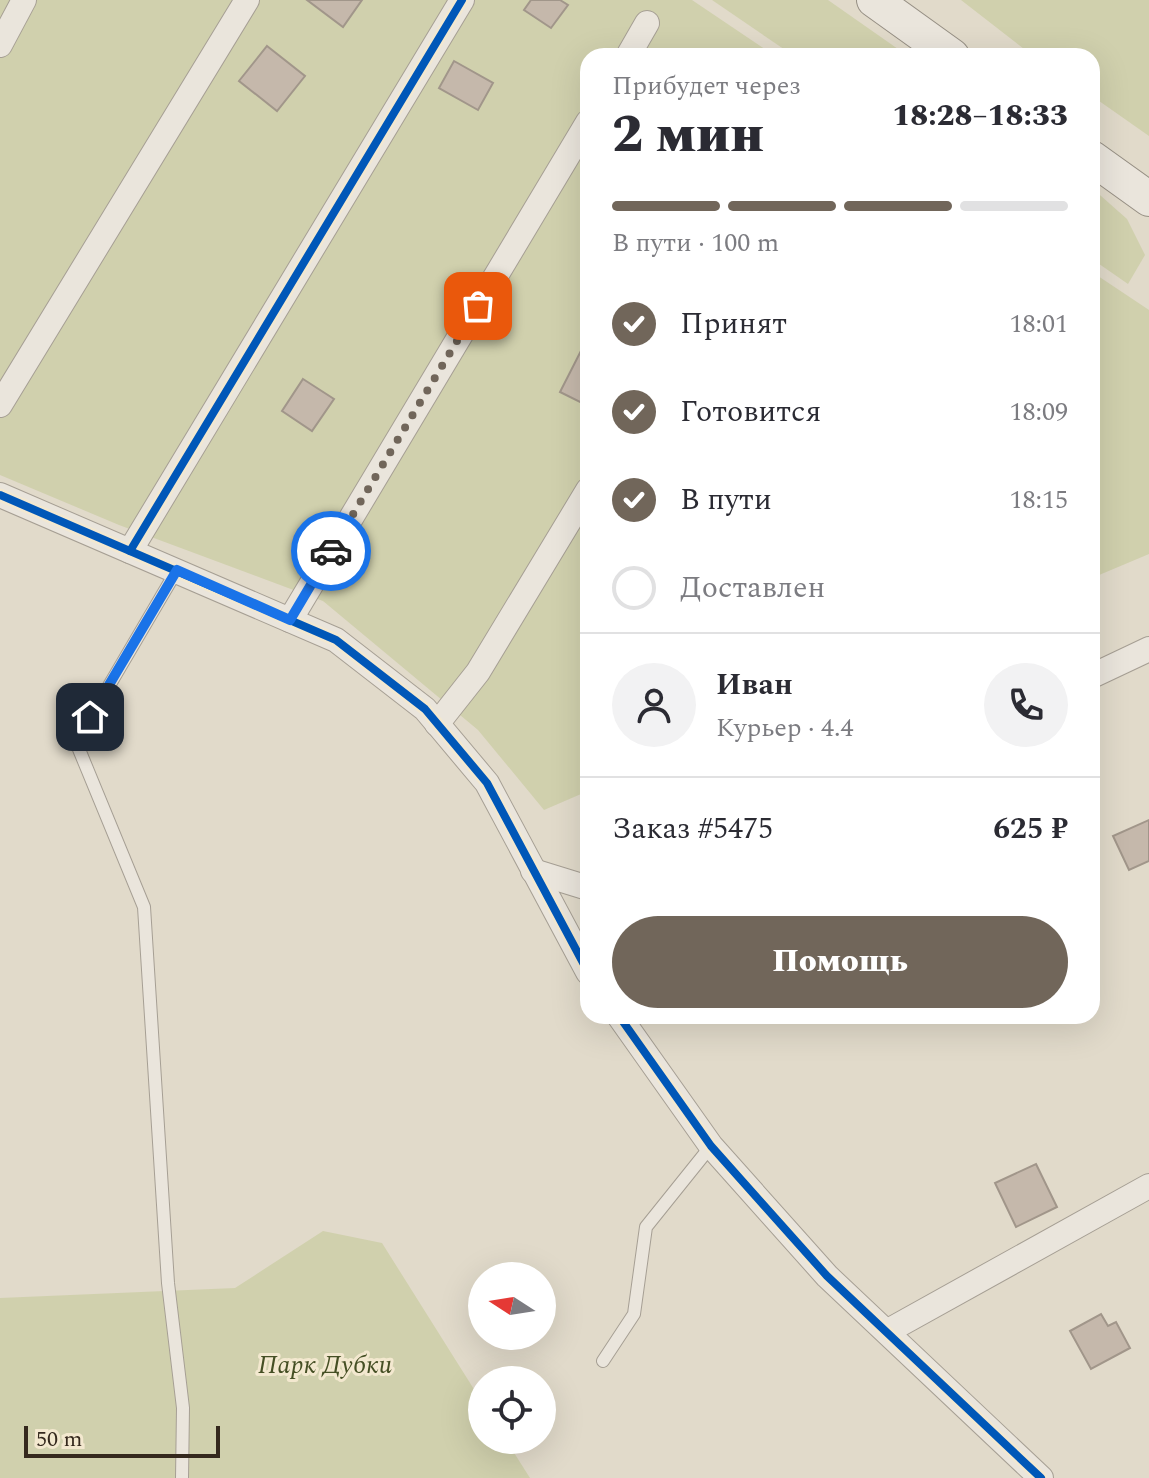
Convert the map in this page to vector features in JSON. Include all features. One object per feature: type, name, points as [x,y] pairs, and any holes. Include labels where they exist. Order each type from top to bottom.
[{"type":"street","points":[[0,45],[24,0]]},
{"type":"street","points":[[0,405],[247,0]]},
{"type":"street","points":[[130,551],[462,0]]},
{"type":"street","points":[[874,0],[941,48]]},
{"type":"street","points":[[633,48],[647,23]]},
{"type":"street","points":[[290,620],[580,135]]},
{"type":"street","points":[[1100,164],[1149,199]]},
{"type":"street","points":[[0,495],[336,640],[425,709],[487,783],[580,957]]},
{"type":"street","points":[[437,724],[478,672],[580,503]]},
{"type":"street","points":[[1100,672],[1149,649]]},
{"type":"street","points":[[533,871],[580,886]]},
{"type":"street","points":[[625,1024],[711,1146],[827,1276],[1041,1478]]},
{"type":"street","points":[[888,1331],[1149,1186]]},
{"type":"lane","points":[[177,570],[76,742],[144,907],[168,1283],[183,1408],[182,1478]]},
{"type":"lane","points":[[603,1361],[634,1314],[646,1227],[711,1146]]},
{"type":"green space","points":[[0,0],[692,0],[763,48],[580,48],[580,794],[544,810],[478,730],[323,601],[119,525],[0,475]]},
{"type":"green space","points":[[712,0],[828,0],[897,48],[782,48]]},
{"type":"green space","points":[[961,0],[1149,0],[1149,136],[1100,102],[1100,48],[1023,48]]},
{"type":"green space","points":[[1100,195],[1127,219],[1145,255],[1128,284],[1100,265]]},
{"type":"green space","points":[[1100,277],[1149,310],[1149,554],[1100,575]]},
{"type":"green space","name":"Парк Дубки","points":[[323,1231],[382,1243],[468,1380],[468,1454],[515,1454],[530,1478],[0,1478],[0,1298],[235,1288]]},
{"type":"building","points":[[307,0],[362,0],[343,27]]},
{"type":"building","points":[[531,0],[560,0],[568,5],[551,28],[524,10]]},
{"type":"building","points":[[267,46],[305,76],[277,111],[239,81]]},
{"type":"building","points":[[454,61],[493,83],[478,110],[439,88]]},
{"type":"building","points":[[580,353],[580,402],[560,392]]},
{"type":"building","points":[[303,379],[334,399],[312,431],[282,411]]},
{"type":"building","points":[[1149,820],[1149,861],[1129,870],[1113,836]]},
{"type":"building","points":[[1036,1164],[1057,1207],[1016,1227],[995,1183]]},
{"type":"building","points":[[1101,1314],[1108,1326],[1116,1322],[1130,1348],[1091,1369],[1070,1331]]},
{"type":"cycle path","points":[[130,551],[462,0]]},
{"type":"cycle path","points":[[0,495],[336,640],[425,709],[487,783],[580,957]]},
{"type":"cycle path","points":[[625,1024],[711,1146],[827,1276],[1041,1478]]},
{"type":"way so far","points":[[331,551],[478,306]]},
{"type":"route","points":[[90,717],[177,570],[290,620],[331,551]]}]
